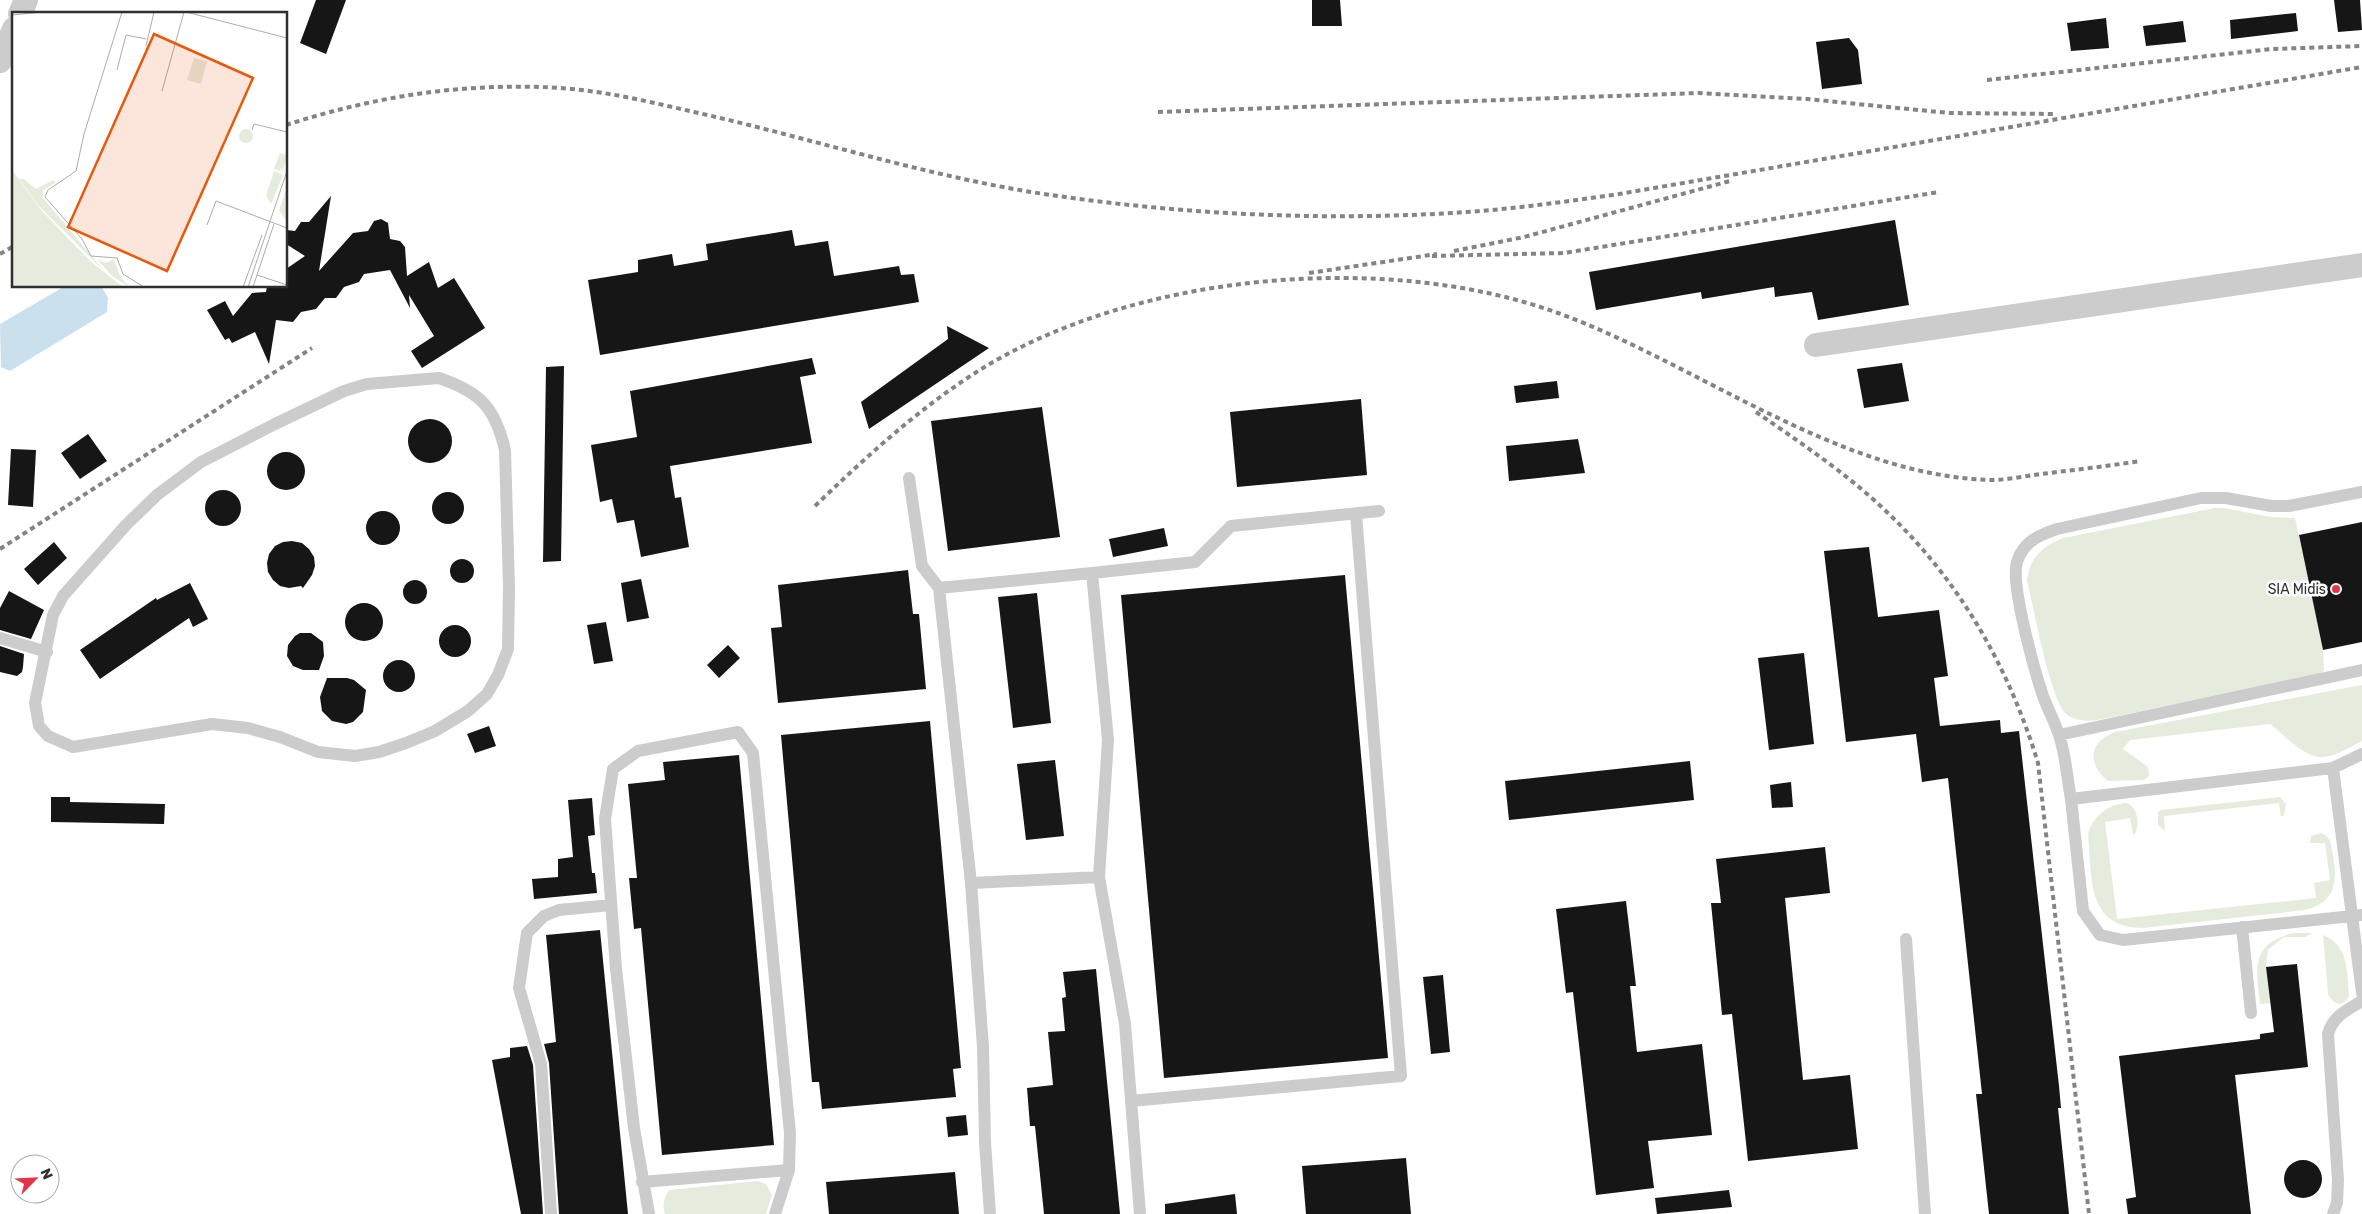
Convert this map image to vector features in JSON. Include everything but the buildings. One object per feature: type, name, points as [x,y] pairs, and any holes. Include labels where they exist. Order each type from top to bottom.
[{"type":"street","points":[[21,12],[26,0]]},
{"type":"street","points":[[0,61],[12,34]]},
{"type":"street","points":[[1816,345],[2362,265]]},
{"type":"lane","points":[[439,378],[463,386],[480,398],[501,430],[505,450],[509,586],[508,649],[498,675],[487,694],[468,711],[435,731],[379,752],[355,756],[318,752],[280,737],[248,728],[212,724],[73,747],[48,736],[39,726],[35,703],[46,652],[53,615],[63,596],[126,525],[157,495],[201,462],[275,424],[344,391],[367,384],[439,378]]},
{"type":"lane","points":[[909,478],[922,566],[939,588],[971,883],[983,1048],[985,1142],[990,1214]]},
{"type":"lane","points":[[2357,915],[2123,940],[2100,935],[2084,911],[2071,799],[2059,735],[2042,694],[2016,583],[2016,564],[2021,552],[2041,534],[2201,498],[2226,498],[2271,506],[2289,506],[2362,492]]},
{"type":"lane","points":[[939,588],[1195,562],[1231,526],[1379,511]]},
{"type":"lane","points":[[1131,1101],[1401,1076],[1356,514]]},
{"type":"lane","points":[[1092,573],[1108,740],[1100,877],[1125,1024],[1140,1214]]},
{"type":"lane","points":[[0,638],[46,652]]},
{"type":"lane","points":[[2059,735],[2362,670]]},
{"type":"lane","points":[[649,1214],[642,1182],[616,969],[605,819],[613,769],[638,751],[738,732],[753,753],[790,1133],[789,1170],[775,1214]]},
{"type":"lane","points":[[2071,799],[2333,768],[2362,754]]},
{"type":"lane","points":[[2333,768],[2357,915],[2362,993]]},
{"type":"lane","points":[[971,883],[1100,877]]},
{"type":"lane","points":[[551,1214],[541,1064],[519,988],[527,933],[544,916],[559,910],[611,905]]},
{"type":"lane","points":[[2242,927],[2251,1013]]},
{"type":"lane","points":[[1906,939],[1925,1214]]},
{"type":"lane","points":[[2333,1214],[2337,1203],[2338,1180],[2328,1034],[2331,1024],[2335,1019],[2362,1001]]},
{"type":"lane","points":[[642,1182],[789,1170]]},
{"type":"green space","points":[[2215,508],[2271,517],[2295,518],[2323,650],[2324,670],[2320,674],[2098,720],[2081,720],[2069,716],[2059,704],[2048,671],[2027,580],[2028,572],[2034,559],[2043,549],[2063,538]]},
{"type":"green space","points":[[2362,685],[2362,741],[2330,756],[2313,756],[2305,752],[2270,724],[2130,740],[2123,749],[2148,767],[2149,776],[2144,780],[2108,781],[2096,768],[2094,761],[2095,747],[2106,736],[2115,732]]},
{"type":"green space","points":[[2280,797],[2286,804],[2284,815],[2281,817],[2279,803],[2164,816],[2165,831],[2158,825],[2158,812],[2161,810]]},
{"type":"green space","points":[[2127,803],[2136,812],[2137,830],[2135,834],[2133,835],[2130,818],[2105,822],[2117,919],[2316,898],[2314,883],[2330,880],[2325,843],[2310,843],[2311,836],[2321,833],[2327,836],[2330,841],[2332,852],[2335,874],[2331,892],[2326,900],[2317,906],[2305,910],[2143,928],[2124,926],[2111,919],[2102,910],[2096,897],[2092,883],[2088,834],[2090,828],[2102,812],[2114,806]]},
{"type":"green space","points":[[2293,933],[2312,933],[2305,937],[2284,937],[2268,950],[2266,967],[2271,1003],[2260,1004],[2257,969],[2263,951],[2269,944],[2279,938]]},
{"type":"green space","points":[[2323,935],[2338,945],[2345,960],[2349,996],[2341,1004],[2335,1003],[2328,994]]},
{"type":"green space","points":[[758,1181],[766,1184],[772,1195],[766,1214],[665,1214],[664,1202],[669,1190]]},
{"type":"water","points":[[62,288],[102,288],[108,298],[107,312],[10,371],[1,367],[0,324]]},
{"type":"railway","points":[[1987,80],[2272,49],[2362,46]]},
{"type":"railway","points":[[288,124],[354,106],[422,93],[490,87],[560,88],[611,94],[644,101],[738,122],[912,167],[1044,194],[1145,207],[1196,211],[1298,216],[1400,215],[1493,210],[1619,194],[2362,67]]},
{"type":"railway","points":[[1158,112],[1699,93],[1807,99],[1949,113],[2055,114]]},
{"type":"railway","points":[[1454,251],[1524,237],[1730,181]]},
{"type":"railway","points":[[1432,256],[1564,253],[1939,192]]},
{"type":"railway","points":[[0,254],[12,247]]},
{"type":"railway","points":[[1309,273],[1437,254]]},
{"type":"railway","points":[[815,506],[872,452],[932,403],[975,373],[1038,339],[1108,313],[1182,293],[1260,282],[1339,278],[1416,282],[1490,293],[1558,313],[1611,335],[1824,439],[1879,459],[1934,474],[1997,480],[2141,461]]},
{"type":"railway","points":[[0,549],[312,348]]},
{"type":"railway","points":[[1756,412],[1858,486],[1915,541],[1939,569],[1980,629],[2013,694],[2038,763],[2089,1214]]},
{"type":"place","name":"SIA Midis","points":[[2336,589]]}]
